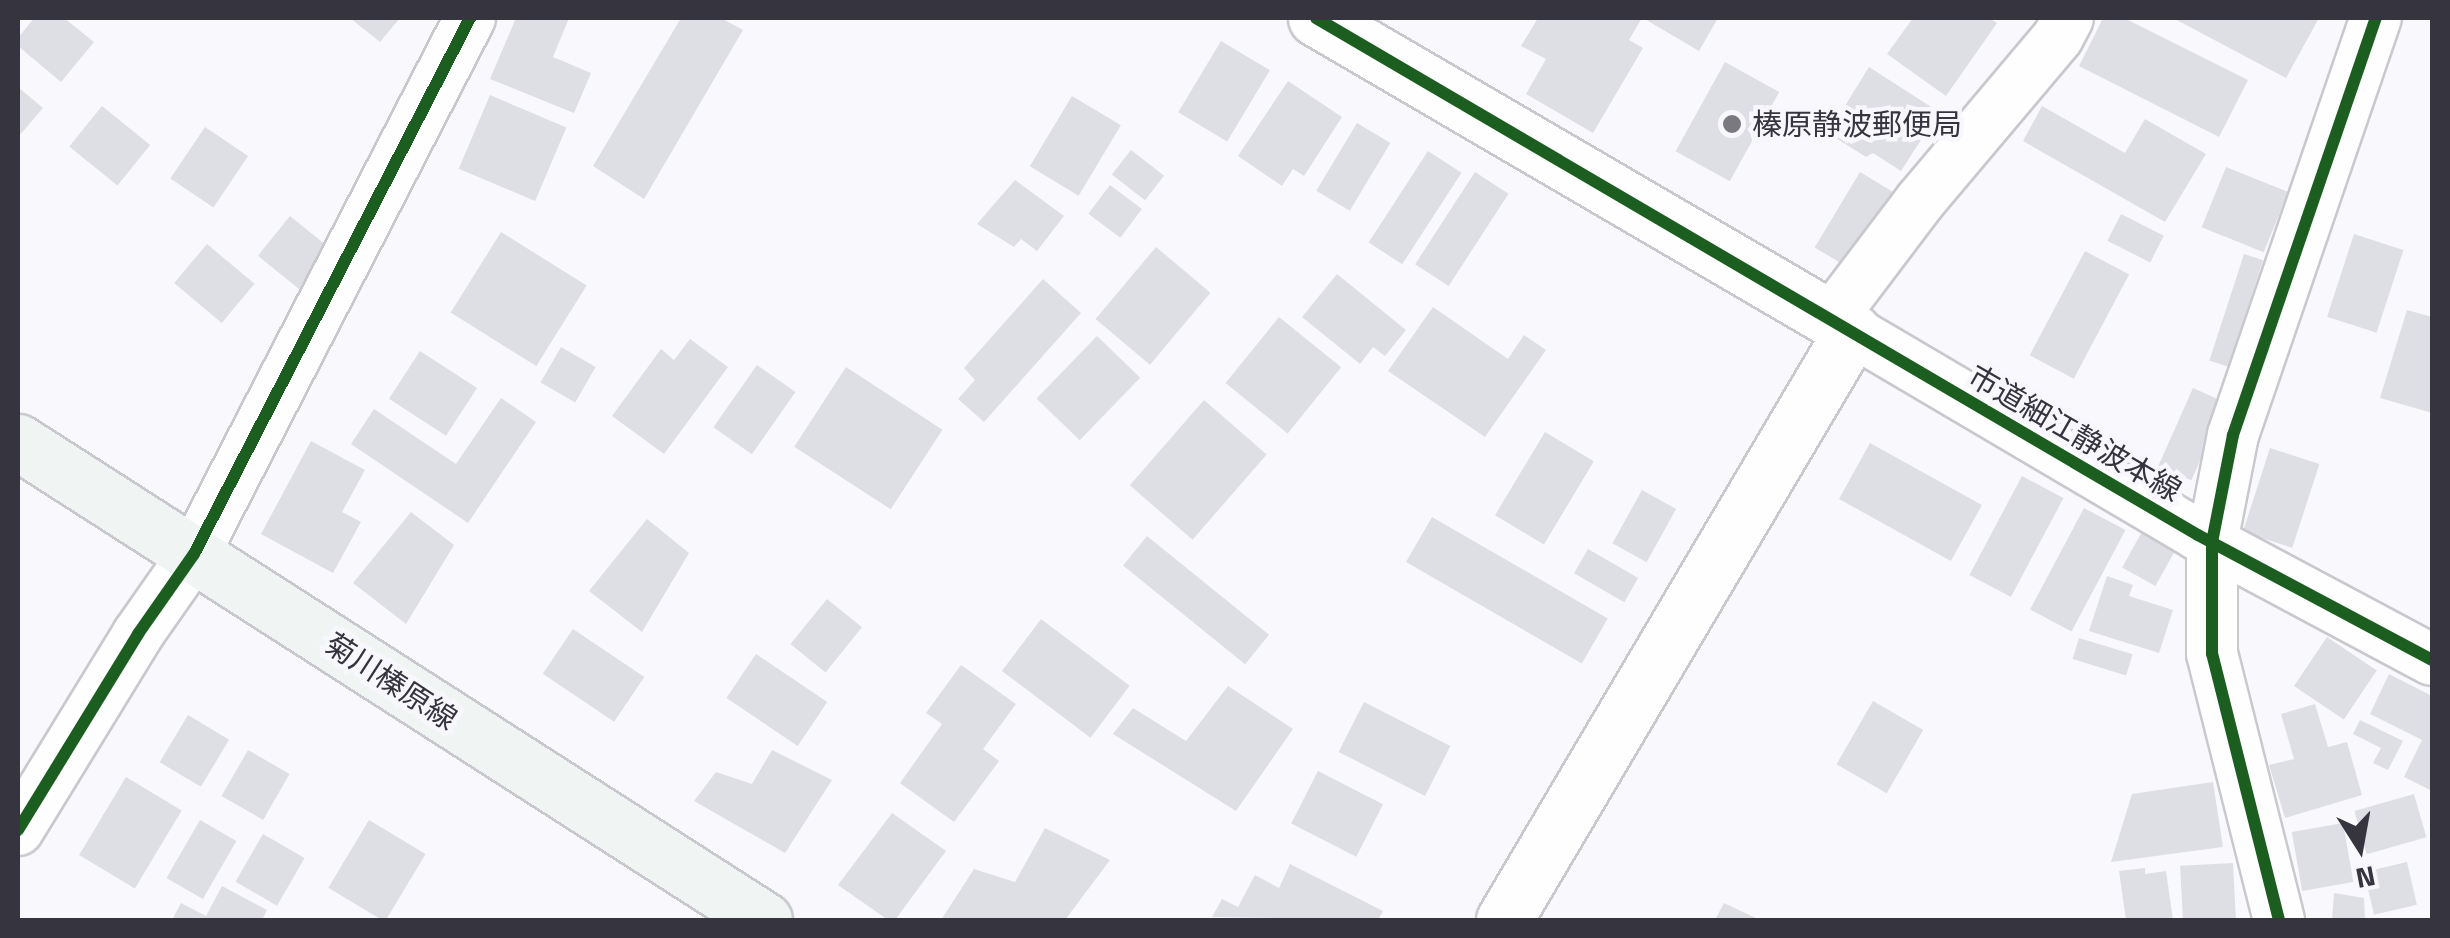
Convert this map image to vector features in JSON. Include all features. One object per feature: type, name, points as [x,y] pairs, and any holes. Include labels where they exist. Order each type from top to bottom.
[{"type":"main road","name":"菊川榛原線","points":[[18,442],[752,917]]},
{"type":"street","points":[[18,830],[31,771],[194,554],[470,18]]},
{"type":"street","points":[[1316,18],[1841,326]]},
{"type":"street","points":[[1504,920],[1841,326],[1920,201],[2058,37],[2068,18]]},
{"type":"street","points":[[2279,920],[2212,654],[2212,542],[2233,434],[2376,18]]},
{"type":"street","name":"市道細江静波本線","points":[[1841,326],[2212,542],[2432,660]]},
{"type":"building","points":[[34,18],[64,18],[94,42],[61,82],[18,46],[18,38]]},
{"type":"building","points":[[350,18],[400,18],[380,42]]},
{"type":"building","points":[[516,18],[569,18],[553,57],[591,73],[574,113],[490,79]]},
{"type":"building","points":[[681,18],[721,18],[743,30],[644,199],[593,166]]},
{"type":"building","points":[[1538,18],[1642,18],[1629,40],[1643,48],[1593,133],[1526,94],[1546,59],[1521,46]]},
{"type":"building","points":[[1643,18],[1718,18],[1699,51]]},
{"type":"building","points":[[1913,18],[1989,18],[1997,23],[1946,96],[1887,54]]},
{"type":"building","points":[[2103,18],[2124,18],[2248,80],[2219,137],[2079,66]]},
{"type":"building","points":[[2173,18],[2319,18],[2286,78]]},
{"type":"building","points":[[1221,41],[1270,70],[1227,142],[1178,112]]},
{"type":"building","points":[[1725,62],[1779,92],[1730,181],[1676,151]]},
{"type":"building","points":[[1869,67],[1939,112],[1901,171],[1873,153],[1866,157],[1828,133]]},
{"type":"building","points":[[1288,81],[1342,117],[1304,176],[1293,169],[1282,186],[1238,156]]},
{"type":"building","points":[[18,87],[43,108],[18,137]]},
{"type":"building","points":[[490,95],[566,127],[535,201],[459,169]]},
{"type":"building","points":[[1072,96],[1121,125],[1079,196],[1030,166]]},
{"type":"building","points":[[102,106],[150,145],[117,185],[69,146]]},
{"type":"building","points":[[2042,106],[2125,153],[2145,119],[2206,154],[2165,222],[2023,141]]},
{"type":"building","points":[[1357,123],[1390,143],[1350,211],[1316,191]]},
{"type":"building","points":[[205,127],[248,156],[213,207],[170,178]]},
{"type":"building","points":[[1131,150],[1164,176],[1145,200],[1112,174]]},
{"type":"building","points":[[1428,151],[1462,173],[1402,264],[1369,242]]},
{"type":"building","points":[[2226,167],[2288,192],[2264,252],[2202,227]]},
{"type":"building","points":[[1475,172],[1509,194],[1449,286],[1415,264]]},
{"type":"building","points":[[1860,172],[1898,195],[1852,270],[1815,247]]},
{"type":"building","points":[[1015,180],[1064,216],[1037,251],[1021,239],[1014,247],[977,224]]},
{"type":"building","points":[[1110,185],[1142,209],[1120,238],[1088,214]]},
{"type":"building","points":[[2121,214],[2164,236],[2150,263],[2107,241]]},
{"type":"building","points":[[290,216],[338,255],[306,295],[258,256]]},
{"type":"building","points":[[501,232],[587,286],[536,366],[451,313]]},
{"type":"building","points":[[2354,234],[2403,250],[2377,333],[2327,317]]},
{"type":"building","points":[[207,244],[254,284],[222,323],[174,283]]},
{"type":"building","points":[[1156,247],[1210,293],[1150,365],[1096,319]]},
{"type":"building","points":[[2085,251],[2129,274],[2074,379],[2030,355]]},
{"type":"building","points":[[2244,254],[2263,260],[2228,367],[2209,361]]},
{"type":"building","points":[[1337,274],[1406,330],[1385,356],[1373,347],[1360,364],[1302,317]]},
{"type":"building","points":[[1043,279],[1081,313],[984,422],[958,399],[975,380],[964,368]]},
{"type":"building","points":[[1433,307],[1508,359],[1524,335],[1546,350],[1485,437],[1388,371]]},
{"type":"building","points":[[2407,310],[2432,317],[2432,413],[2380,398]]},
{"type":"building","points":[[1279,317],[1341,367],[1288,433],[1226,383]]},
{"type":"building","points":[[1097,336],[1140,378],[1080,440],[1037,399]]},
{"type":"building","points":[[690,339],[728,367],[664,454],[612,416],[661,349],[674,360]]},
{"type":"building","points":[[561,347],[596,367],[575,403],[540,383]]},
{"type":"building","points":[[420,351],[477,388],[446,436],[389,399]]},
{"type":"building","points":[[757,365],[796,392],[752,454],[713,427]]},
{"type":"building","points":[[846,367],[942,430],[891,509],[794,447]]},
{"type":"building","points":[[2193,388],[2226,403],[2191,480],[2158,466]]},
{"type":"building","points":[[501,398],[536,422],[468,523],[351,444],[374,409],[456,464]]},
{"type":"building","points":[[1204,400],[1267,454],[1193,540],[1130,485]]},
{"type":"building","points":[[1545,432],[1594,461],[1544,545],[1495,515]]},
{"type":"building","points":[[311,441],[365,470],[342,512],[361,522],[333,573],[261,534]]},
{"type":"building","points":[[1870,443],[1982,505],[1951,561],[1839,499]]},
{"type":"building","points":[[2270,448],[2319,464],[2292,548],[2243,532]]},
{"type":"building","points":[[2022,476],[2063,498],[2011,597],[1969,575]]},
{"type":"building","points":[[1642,490],[1676,509],[1647,562],[1612,543]]},
{"type":"building","points":[[2084,508],[2125,530],[2072,632],[2030,610]]},
{"type":"building","points":[[411,512],[454,545],[406,624],[353,583]]},
{"type":"building","points":[[1432,517],[1608,618],[1582,664],[1406,562]]},
{"type":"building","points":[[647,519],[689,553],[642,632],[589,591]]},
{"type":"building","points":[[2143,530],[2176,548],[2155,586],[2122,568]]},
{"type":"building","points":[[1147,536],[1269,635],[1245,664],[1123,566]]},
{"type":"building","points":[[1588,549],[1638,578],[1624,602],[1574,573]]},
{"type":"building","points":[[2107,576],[2133,585],[2129,596],[2173,610],[2159,653],[2089,631]]},
{"type":"building","points":[[827,599],[862,627],[825,672],[790,644]]},
{"type":"building","points":[[1041,619],[1130,686],[1091,738],[1002,671]]},
{"type":"building","points":[[573,629],[644,677],[614,722],[543,674]]},
{"type":"building","points":[[2327,637],[2377,671],[2344,719],[2294,686]]},
{"type":"building","points":[[2079,638],[2133,654],[2126,675],[2073,659]]},
{"type":"building","points":[[756,654],[827,702],[798,746],[726,698]]},
{"type":"building","points":[[961,665],[1016,704],[983,749],[999,761],[954,822],[900,783],[942,724],[926,713]]},
{"type":"building","points":[[2389,674],[2432,696],[2432,791],[2404,777],[2422,740],[2370,714]]},
{"type":"building","points":[[1228,686],[1293,729],[1236,811],[1113,734],[1133,708],[1186,741]]},
{"type":"building","points":[[1873,701],[1923,730],[1887,793],[1836,764]]},
{"type":"building","points":[[1364,702],[1450,746],[1425,796],[1339,752]]},
{"type":"building","points":[[2315,704],[2328,747],[2347,742],[2362,795],[2285,818],[2269,765],[2294,759],[2281,714]]},
{"type":"building","points":[[188,715],[229,740],[201,787],[160,762]]},
{"type":"building","points":[[2360,720],[2403,741],[2388,770],[2373,763],[2381,748],[2353,734]]},
{"type":"building","points":[[248,750],[290,774],[263,820],[222,796]]},
{"type":"building","points":[[772,750],[832,780],[785,853],[694,801],[716,772],[752,784]]},
{"type":"building","points":[[1318,771],[1383,804],[1356,857],[1291,824]]},
{"type":"building","points":[[126,777],[182,810],[135,888],[79,855]]},
{"type":"building","points":[[2213,782],[2223,847],[2111,862],[2132,794]]},
{"type":"building","points":[[2414,794],[2426,837],[2367,854],[2354,811]]},
{"type":"building","points":[[892,813],[946,851],[895,920],[888,920],[838,885]]},
{"type":"building","points":[[200,820],[236,841],[203,899],[166,878]]},
{"type":"building","points":[[369,820],[426,854],[386,920],[328,888]]},
{"type":"building","points":[[2343,823],[2353,882],[2302,891],[2292,832]]},
{"type":"building","points":[[1045,828],[1110,860],[1065,920],[941,920],[974,869],[1015,882]]},
{"type":"building","points":[[263,834],[305,858],[277,906],[236,882]]},
{"type":"building","points":[[2407,862],[2417,905],[2374,915],[2364,872]]},
{"type":"building","points":[[2233,863],[2236,920],[2183,920],[2180,866]]},
{"type":"building","points":[[1290,864],[1383,911],[1378,920],[1212,917],[1222,899],[1238,907],[1255,875],[1279,888]]},
{"type":"building","points":[[2145,868],[2145,874],[2166,871],[2173,920],[2126,920],[2119,871]]},
{"type":"building","points":[[222,886],[267,910],[262,920],[172,920],[181,903],[206,916]]},
{"type":"building","points":[[2334,893],[2364,898],[2365,920],[2332,920]]},
{"type":"building","points":[[1724,903],[1760,920],[1715,920]]},
{"type":"cycle path","points":[[18,830],[138,634],[194,554],[470,18]]},
{"type":"cycle path","points":[[1316,18],[2198,535],[2432,660]]},
{"type":"cycle path","points":[[2279,920],[2212,654],[2212,542],[2233,435],[2376,18]]},
{"type":"place","name":"榛原静波郵便局","points":[[1732,124]]}]
